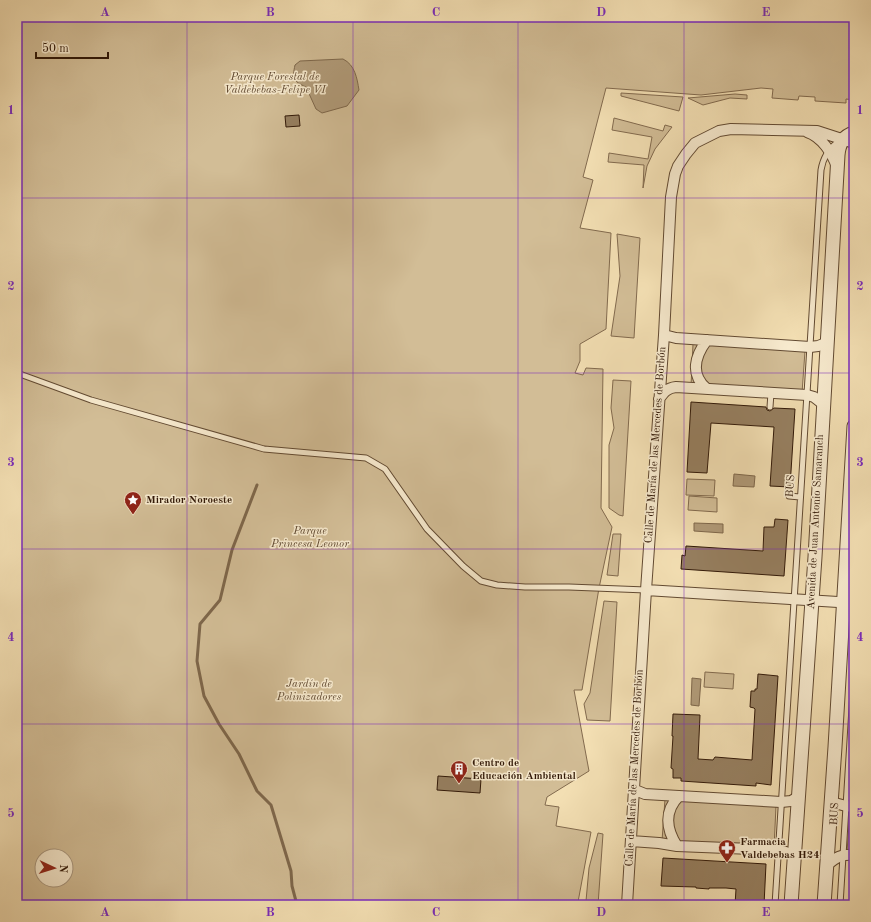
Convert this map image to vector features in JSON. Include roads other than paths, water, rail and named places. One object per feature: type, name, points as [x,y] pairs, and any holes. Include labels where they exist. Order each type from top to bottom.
[{"type":"street","name":"Calle de María de las Mercedes de Borbón","points":[[627,905],[646,590],[664,335],[671,197],[675,174],[678,166],[686,154],[695,144],[719,131],[749,128],[817,131],[850,138]]},
{"type":"street","points":[[803,131],[810,133],[817,138],[829,150],[834,158],[837,168]]},
{"type":"street","name":"Avenida de Juan Antonio Samaranch","points":[[791,905],[812,601],[837,168],[839,147],[850,138]]},
{"type":"street","points":[[664,335],[676,338],[810,347],[818,346],[826,342]]},
{"type":"street","points":[[706,388],[699,382],[696,366],[701,348],[707,340]]},
{"type":"street","points":[[659,399],[665,391],[676,386],[808,395],[814,397],[823,404]]},
{"type":"street","points":[[824,905],[831,802],[849,603],[854,426]]},
{"type":"street","points":[[646,590],[849,603]]},
{"type":"street","points":[[634,790],[645,794],[781,802],[791,801],[798,797]]},
{"type":"street","points":[[677,846],[671,837],[668,820],[670,808],[679,796]]},
{"type":"street","points":[[831,802],[850,807]]},
{"type":"street","points":[[631,841],[677,846],[779,850],[795,857]]},
{"type":"street","points":[[827,865],[843,854],[854,855]]},
{"type":"lane","points":[[829,150],[837,142],[850,138]]},
{"type":"lane","name":"BUS","points":[[779,850],[821,170],[824,159],[829,150]]},
{"type":"lane","points":[[17,373],[91,400],[264,449],[366,458],[385,469],[427,528],[463,566],[481,581],[497,585],[524,587],[569,586],[646,590]]},
{"type":"lane","points":[[770,407],[771,393]]},
{"type":"lane","points":[[789,496],[800,497]]},
{"type":"lane","name":"BUS","points":[[840,905],[843,854],[850,807],[854,676]]},
{"type":"lane","points":[[775,905],[779,850]]},
{"type":"waterway","points":[[257,485],[232,550],[220,600],[200,624],[197,661],[204,696],[219,724],[239,754],[257,791],[271,805],[291,871],[292,886],[297,905]]},
{"type":"place","name":"Mirador Noroeste","points":[[133,515]]},
{"type":"place","name":"Centro de Educación Ambiental","points":[[459,784]]},
{"type":"place","name":"Farmacia Valdebebas H24","points":[[727,863]]},
{"type":"park label","name":"Parque Forestal de Valdebebas-Felipe VI","points":[[275,83]]},
{"type":"park label","name":"Parque Princesa Leonor","points":[[310,537]]},
{"type":"park label","name":"Jardín de Polinizadores","points":[[309,690]]}]
